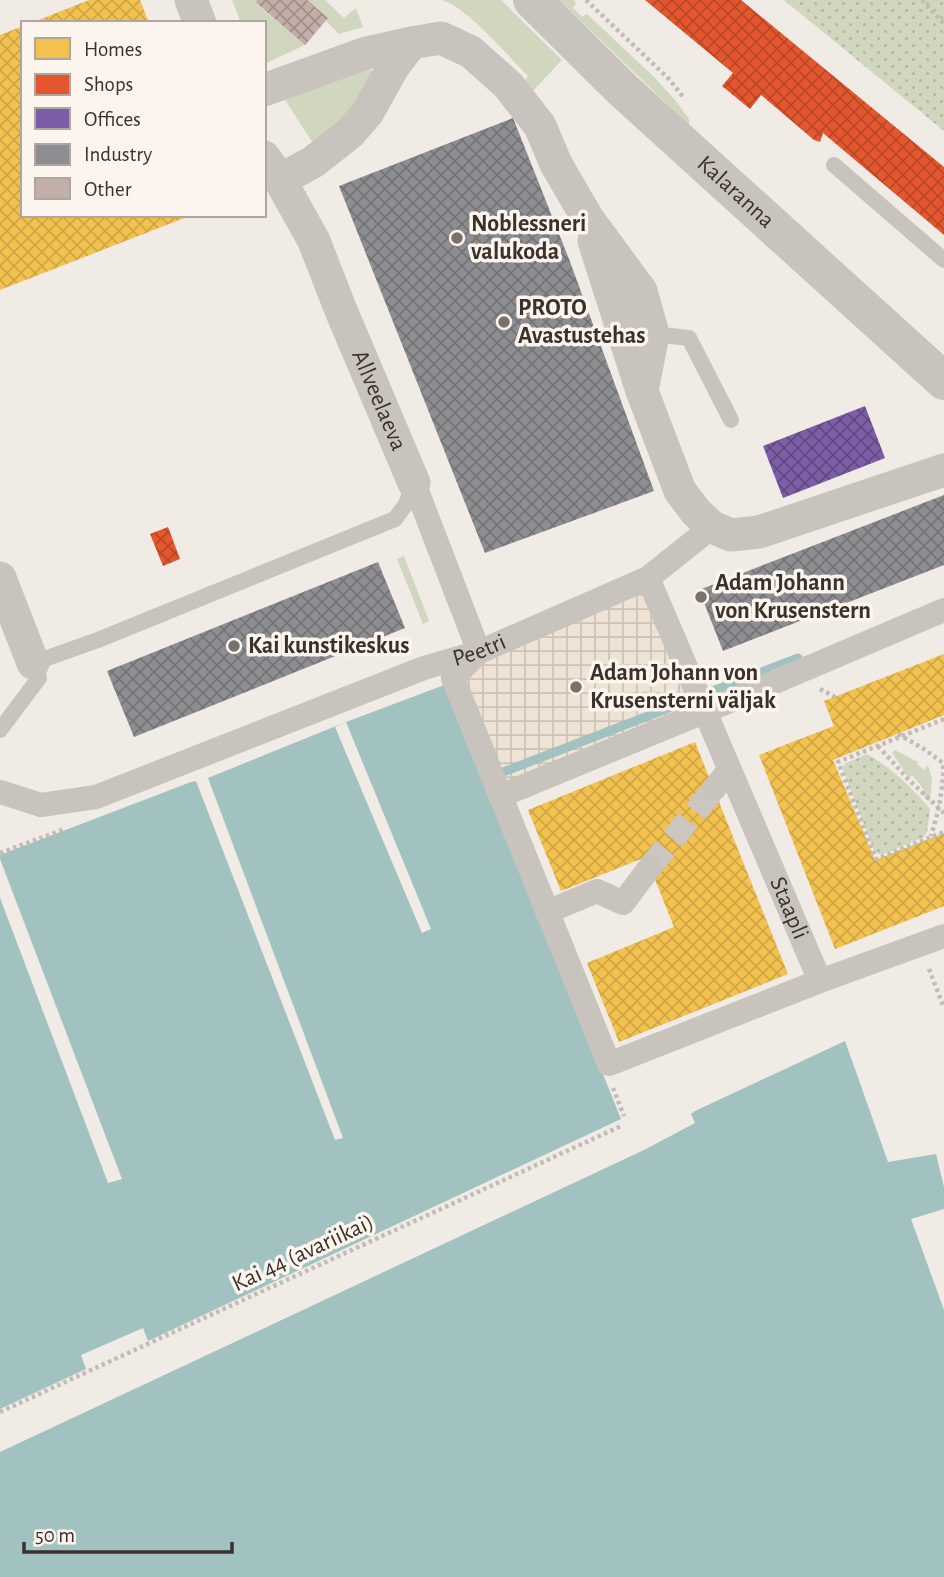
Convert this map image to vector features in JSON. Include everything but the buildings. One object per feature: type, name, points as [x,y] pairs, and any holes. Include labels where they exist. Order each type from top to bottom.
[{"type":"street","points":[[191,0],[199,21]]},
{"type":"street","name":"Kalaranna","points":[[532,0],[623,90],[944,381]]},
{"type":"street","points":[[266,89],[366,53],[441,38],[471,52],[508,85],[540,126],[556,164],[588,219],[641,291],[642,391],[680,491],[712,527],[732,535],[759,532],[944,470]]},
{"type":"street","points":[[272,169],[313,162],[350,133],[368,112],[393,67],[411,43]]},
{"type":"street","name":"Allveelaeva","points":[[272,169],[314,241],[414,483],[479,652]]},
{"type":"street","name":"Peetri","points":[[0,792],[41,805],[96,797],[424,668],[479,652],[649,578],[712,527]]},
{"type":"street","points":[[0,578],[33,663]]},
{"type":"street","name":"Staapli","points":[[649,578],[820,981]]},
{"type":"street","points":[[500,796],[944,610]]},
{"type":"street","points":[[479,652],[453,678],[609,1064],[820,981],[944,936]]},
{"type":"street","points":[[714,789],[729,770]]},
{"type":"street","points":[[547,912],[597,891],[623,902],[650,867]]},
{"type":"lane","points":[[834,165],[944,260]]},
{"type":"lane","points":[[640,340],[689,338],[731,420]]},
{"type":"lane","points":[[0,730],[39,677],[33,663],[98,640],[395,519],[406,504],[414,483]]},
{"type":"path","points":[[922,0],[944,24]]},
{"type":"path","points":[[944,719],[838,762],[876,859],[944,832]]},
{"type":"path","points":[[901,735],[943,764],[944,776],[931,837]]},
{"type":"path","points":[[878,746],[944,813]]},
{"type":"path","points":[[919,945],[944,1007]]},
{"type":"path","name":"Kai 44 (avariikai)","points":[[0,1412],[621,1126]]},
{"type":"green space","points":[[232,0],[257,0],[255,3],[305,45],[266,63],[266,21],[240,21]]},
{"type":"green space","points":[[307,0],[325,0],[344,18],[356,8],[363,27],[339,34],[326,21],[328,18]]},
{"type":"green space","points":[[442,0],[501,0],[562,60],[530,94],[523,84],[528,76],[499,45],[464,12]]},
{"type":"green space","points":[[559,0],[573,0],[576,3],[573,8],[582,17],[587,14],[654,77],[689,119],[689,125]]},
{"type":"green space","points":[[784,0],[944,0],[944,131]]},
{"type":"green space","points":[[371,69],[373,74],[345,121],[314,145],[282,95]]},
{"type":"green space","points":[[404,556],[429,621],[423,624],[397,559]]},
{"type":"green space","points":[[895,750],[918,762],[924,770],[928,765],[932,779],[930,802],[921,793],[924,790],[912,775],[909,778],[892,753]]},
{"type":"green space","points":[[867,754],[901,778],[930,809],[924,837],[883,854],[874,850],[843,770],[846,763]]},
{"type":"shaded area","name":"Adam Johann von Krusensterni väljak","points":[[648,578],[704,712],[500,796],[453,678]]},
{"type":"water","points":[[447,684],[621,1119],[148,1341],[143,1328],[81,1355],[86,1369],[0,1409],[0,855],[191,782],[203,780]]},
{"type":"water","points":[[845,1041],[888,1162],[936,1154],[944,1187],[944,1209],[911,1219],[944,1310],[944,1577],[0,1577],[0,1452],[644,1150],[695,1123],[691,1114],[695,1111]]},
{"type":"pier","points":[[346,722],[431,929],[422,933],[335,727]]},
{"type":"pier","points":[[208,778],[343,1138],[335,1140],[196,781]]},
{"type":"pier","points":[[0,859],[122,1179],[108,1183],[0,898]]},
{"type":"waterway","points":[[493,776],[798,658]]},
{"type":"tunnel","points":[[650,867],[714,789]]},
{"type":"place","name":"Noblessneri valukoda","points":[[457,238]]},
{"type":"place","name":"PROTO Avastustehas","points":[[504,322]]},
{"type":"place","name":"Adam Johann von Krusenstern","points":[[701,597]]},
{"type":"place","name":"Kai kunstikeskus","points":[[234,646]]},
{"type":"place","name":"Adam Johann von Krusensterni väljak","points":[[576,687]]}]
